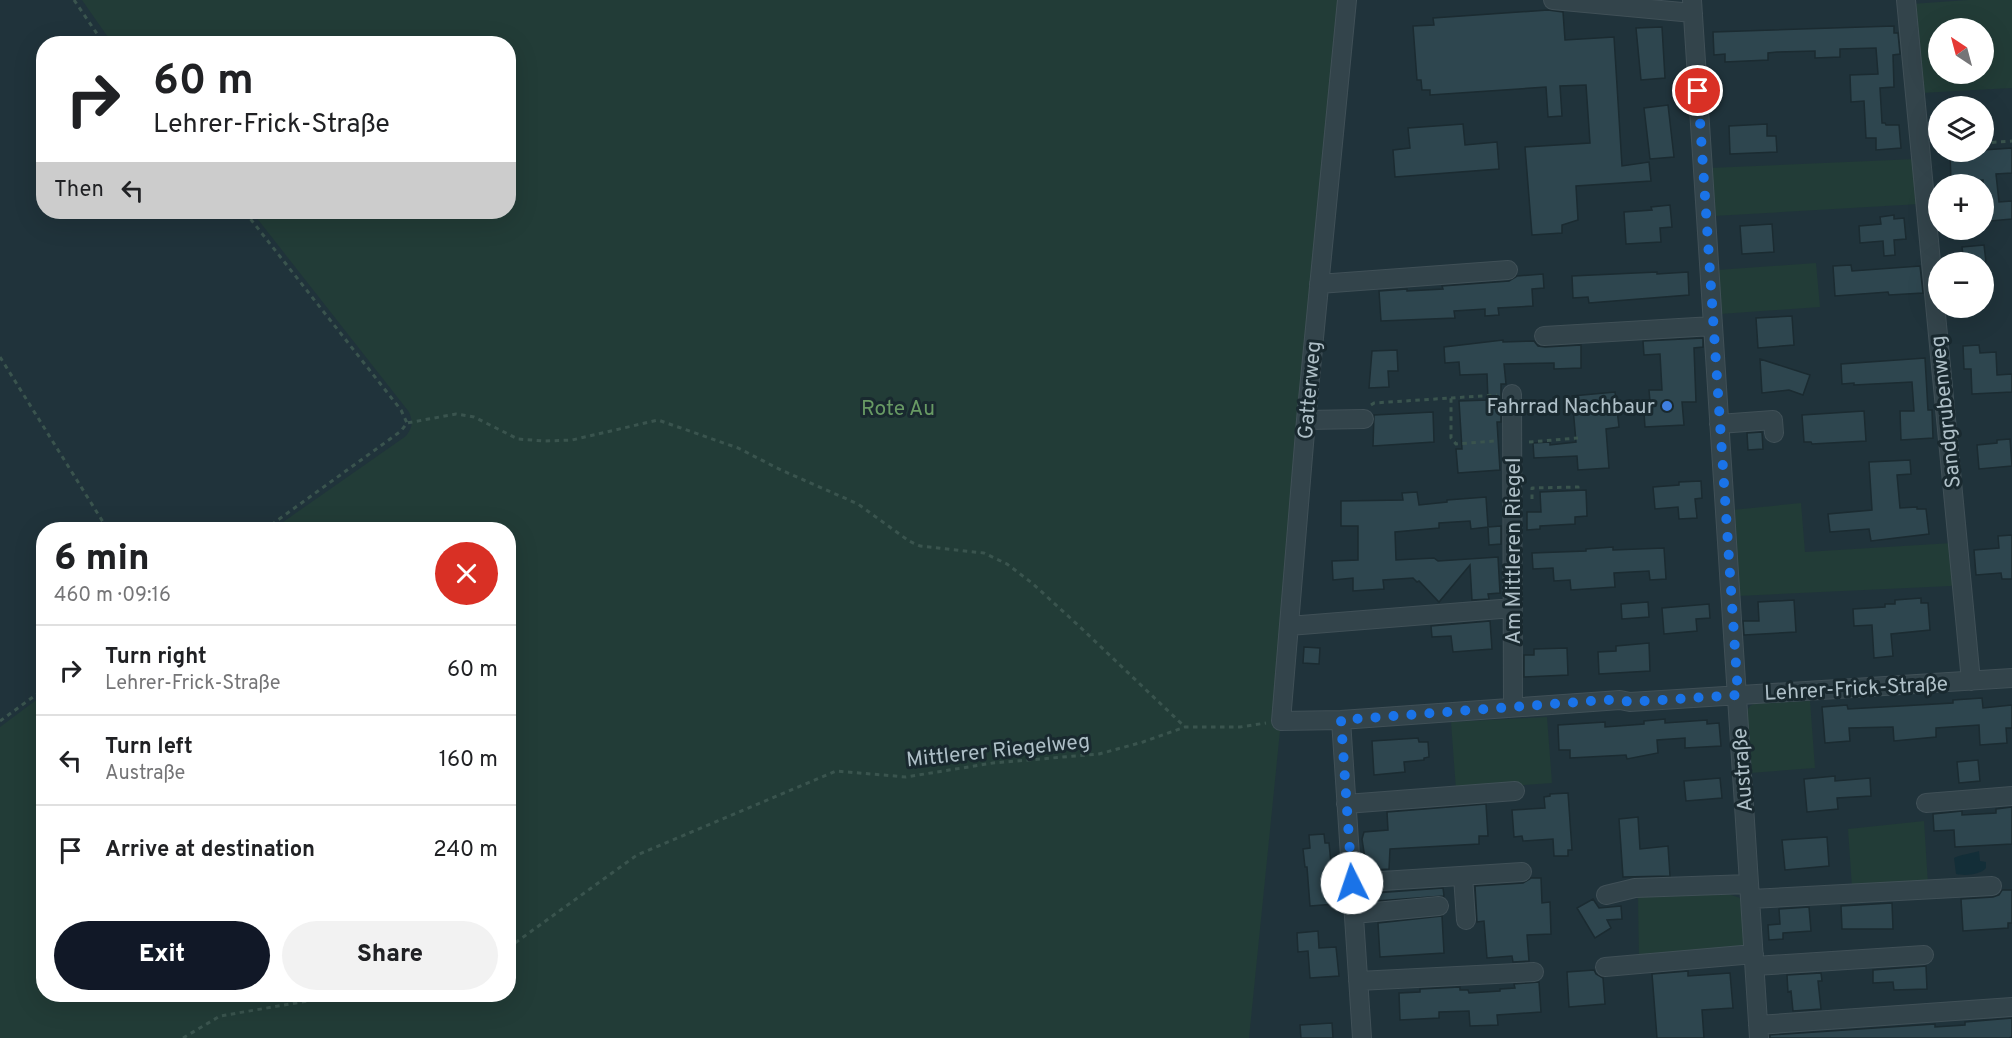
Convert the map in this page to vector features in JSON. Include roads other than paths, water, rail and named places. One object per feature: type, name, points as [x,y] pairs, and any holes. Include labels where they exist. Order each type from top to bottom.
[{"type":"street","name":"Gatterweg","points":[[1341,720],[1281,721],[1306,420],[1347,0]]},
{"type":"street","points":[[1553,0],[1693,7]]},
{"type":"street","name":"Sandgrubenweg","points":[[1906,0],[1971,681]]},
{"type":"street","name":"Austraße","points":[[1693,7],[1759,1031]]},
{"type":"street","points":[[1319,284],[1508,270]]},
{"type":"street","points":[[1544,336],[1713,326]]},
{"type":"street","name":"Am Mittleren Riegel","points":[[1512,394],[1513,707]]},
{"type":"street","points":[[1306,420],[1364,419]]},
{"type":"street","points":[[1719,424],[1773,420],[1774,433]]},
{"type":"street","points":[[1289,626],[1513,608]]},
{"type":"street","name":"Lehrer-Frick-Straße","points":[[1341,720],[1620,700],[1630,702],[2012,678]]},
{"type":"street","points":[[1341,720],[1362,1038]]},
{"type":"street","points":[[1346,804],[1515,791]]},
{"type":"street","points":[[1926,803],[2012,796]]},
{"type":"street","points":[[1352,883],[1521,872]]},
{"type":"street","points":[[1463,876],[1466,920]]},
{"type":"street","points":[[1606,895],[1635,888],[1750,892],[1992,886]]},
{"type":"street","points":[[1354,914],[1439,906]]},
{"type":"street","points":[[1605,967],[1924,955]]},
{"type":"street","points":[[1358,981],[1534,972]]},
{"type":"street","points":[[1759,1031],[2012,1008]]},
{"type":"water","points":[[1979,851],[1980,861],[1986,862],[1986,868],[1972,874],[1956,874],[1954,858]]},
{"type":"place","name":"Fahrrad Nachbaur","points":[[1667,406]]},
{"type":"park label","name":"Rote Au","points":[[898,408]]}]
